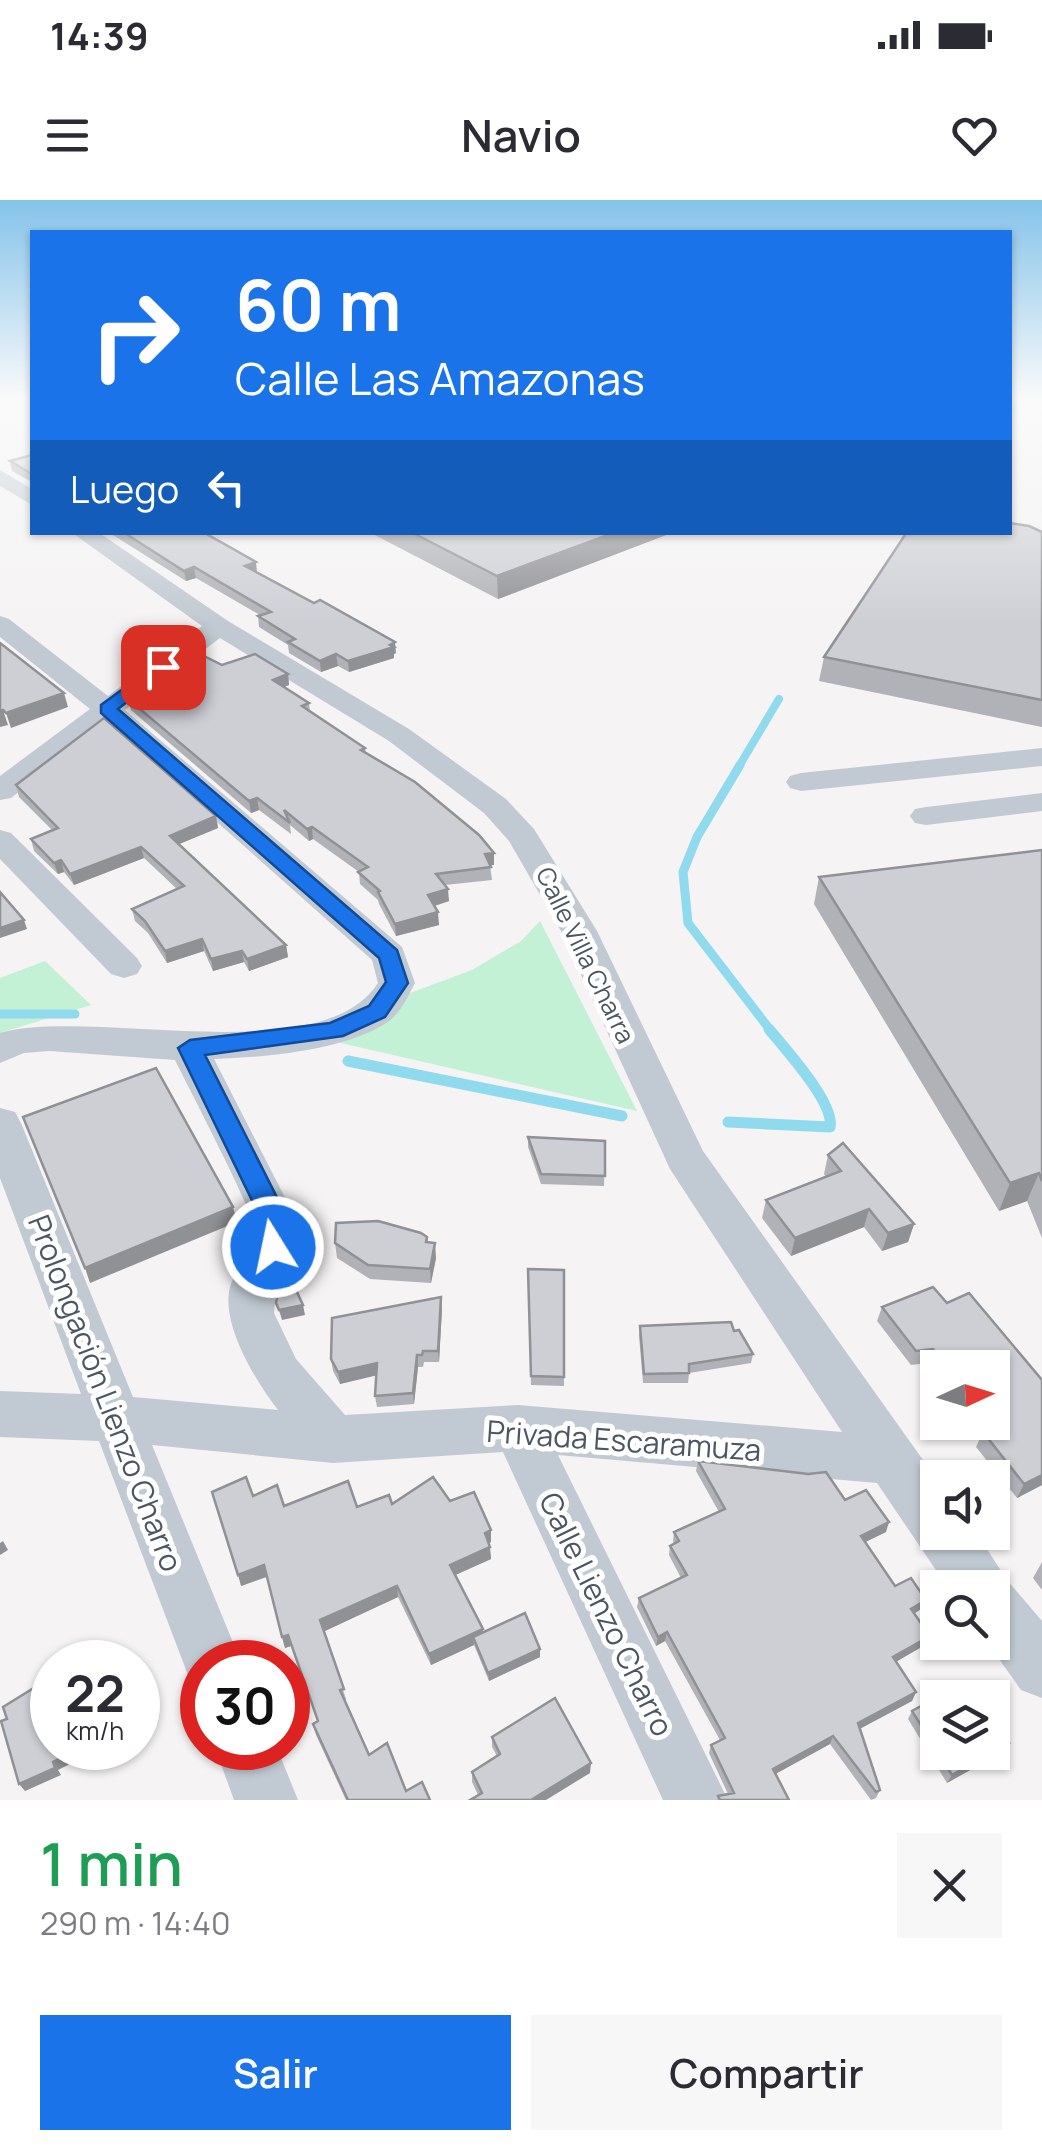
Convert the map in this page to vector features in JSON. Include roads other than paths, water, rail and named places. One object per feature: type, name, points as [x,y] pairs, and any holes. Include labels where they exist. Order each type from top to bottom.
[{"type":"street","points":[[0,476],[30,498]]},
{"type":"street","name":"Calle Villa Charra","points":[[86,535],[219,626],[399,736],[495,806],[523,836],[579,932],[685,1158],[920,1503]]},
{"type":"street","points":[[0,624],[107,709],[389,955],[397,983],[377,1012],[334,1030],[190,1048],[56,1038],[1,1047]]},
{"type":"street","points":[[0,791],[219,626]]},
{"type":"street","points":[[801,782],[1042,758]]},
{"type":"street","points":[[926,816],[1042,802]]},
{"type":"street","points":[[0,840],[124,966]]},
{"type":"street","points":[[190,1048],[278,1225],[268,1268],[253,1287],[250,1313],[279,1374],[332,1440]]},
{"type":"street","name":"Prolongación Lienzo Charro","points":[[5,1148],[203,1640]]},
{"type":"street","name":"Privada Escaramuza","points":[[0,1414],[114,1418],[332,1440],[518,1428],[889,1460]]},
{"type":"street","name":"Calle Lienzo Charro","points":[[518,1428],[696,1800]]},
{"type":"street","points":[[1010,1626],[1042,1669]]},
{"type":"street","points":[[254,1770],[266,1800]]},
{"type":"waterway","points":[[738,768],[779,699]]},
{"type":"waterway","points":[[740,765],[697,837],[683,872],[688,923],[771,1031]]},
{"type":"waterway","points":[[0,1014],[75,1014]]},
{"type":"waterway","points":[[728,1122],[830,1127],[825,1104],[817,1091],[769,1029]]},
{"type":"waterway","points":[[348,1061],[622,1116]]}]
